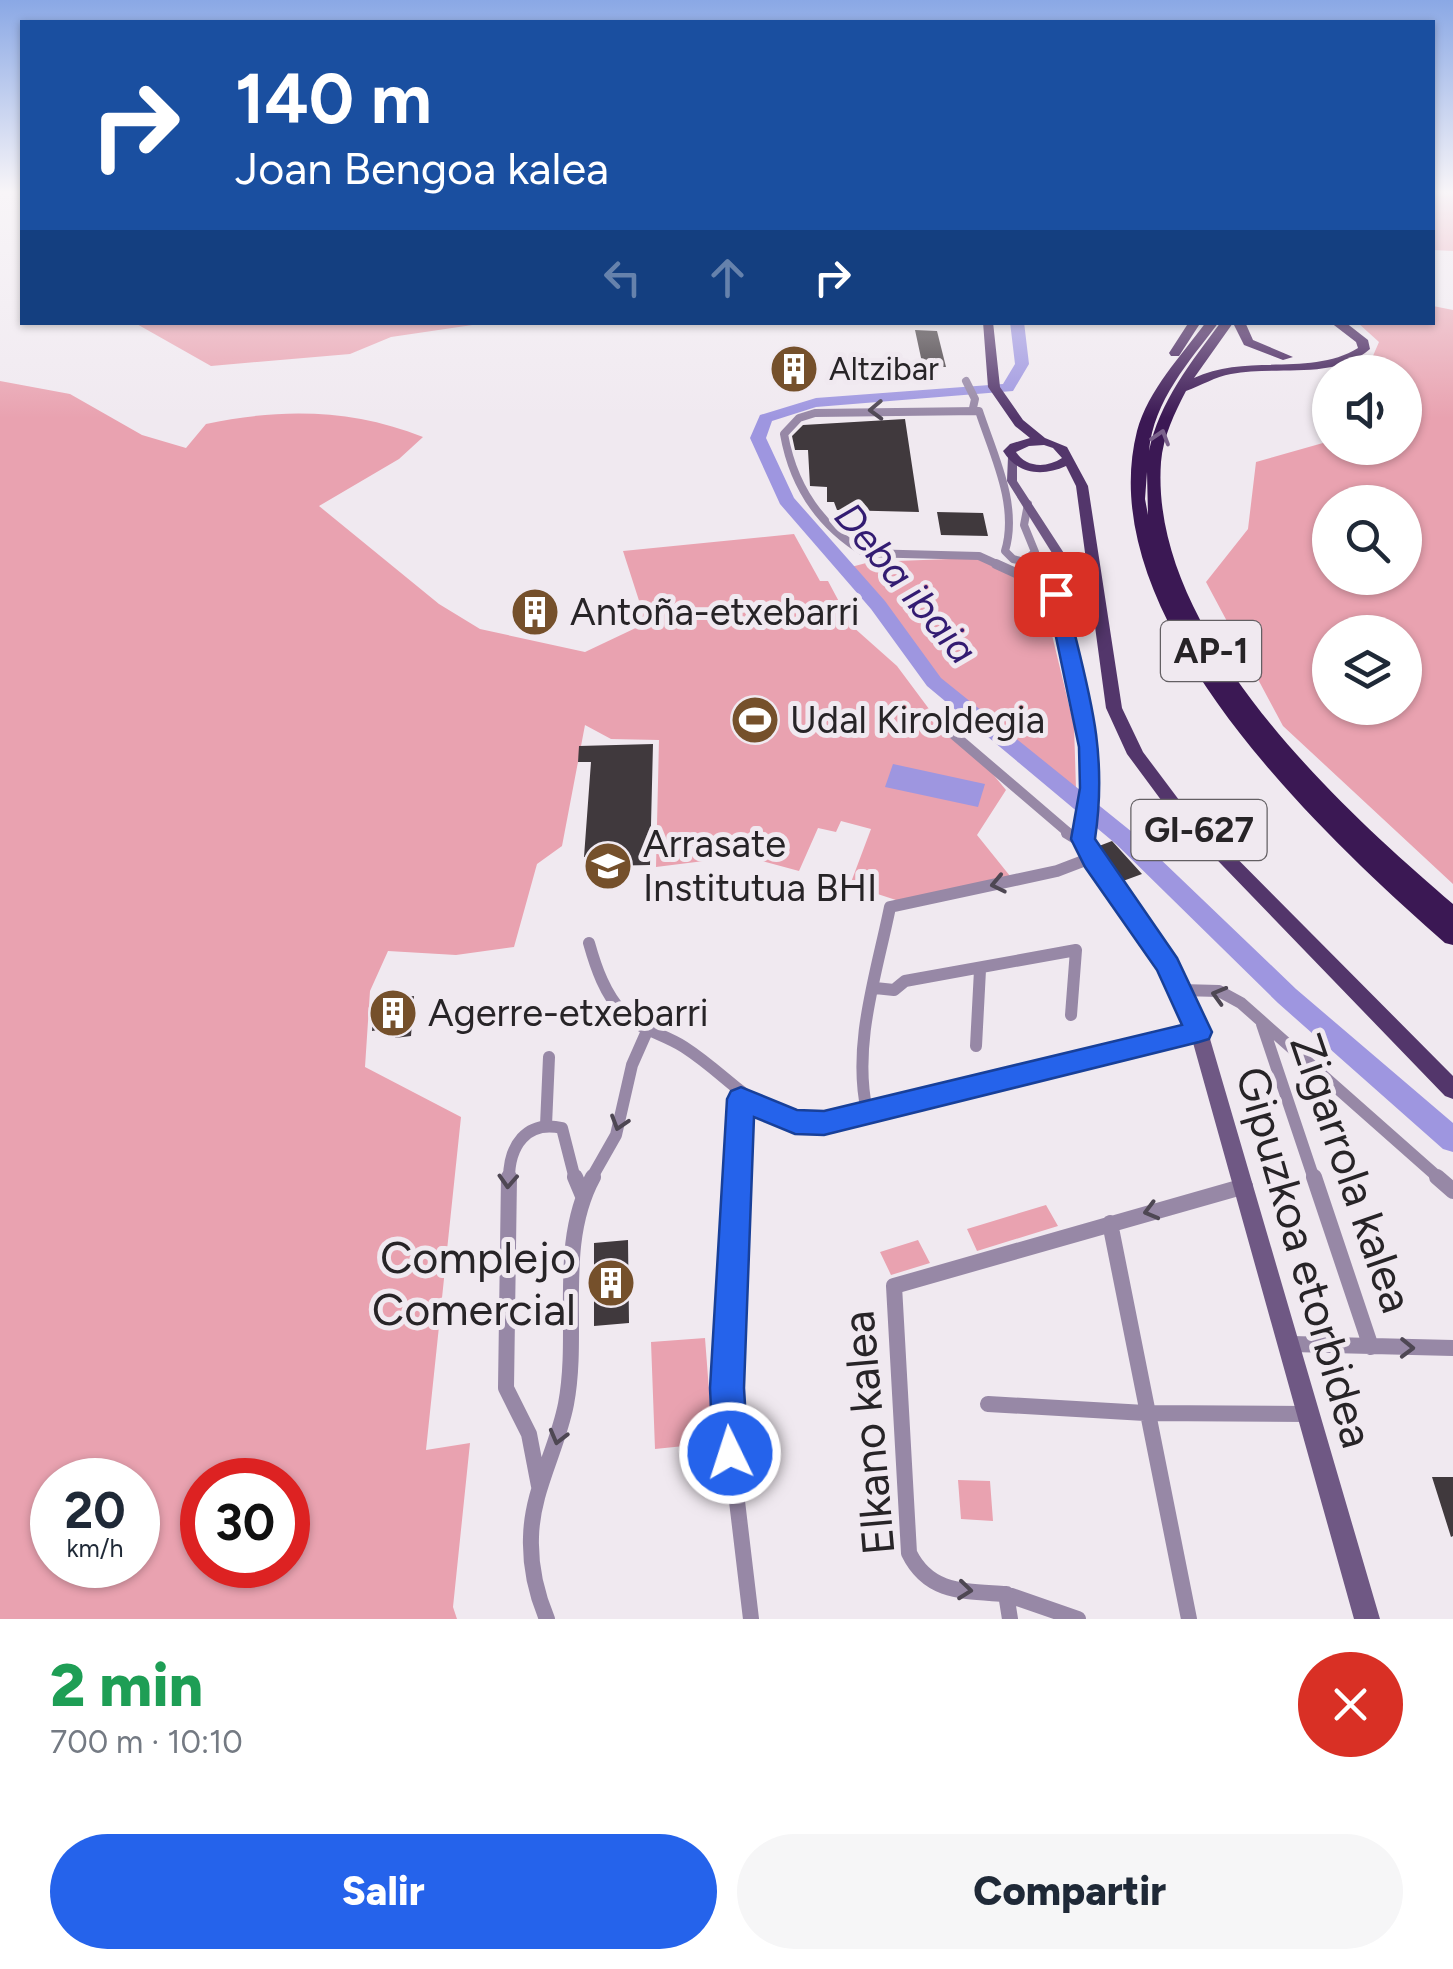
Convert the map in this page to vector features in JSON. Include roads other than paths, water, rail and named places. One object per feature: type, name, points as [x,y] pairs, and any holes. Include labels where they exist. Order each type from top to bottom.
[{"type":"highway","points":[[1138,460],[1136,442],[1147,402],[1193,325]]},
{"type":"highway","name":"AP-1","points":[[1211,325],[1153,408],[1138,460],[1141,519],[1150,558],[1188,643],[1224,699],[1320,814],[1453,938]]},
{"type":"highway","name":"AP-1","points":[[1226,325],[1180,391],[1159,438],[1154,493],[1164,546],[1182,600],[1205,642],[1282,750],[1335,807],[1453,916]]},
{"type":"highway","points":[[1240,325],[1248,342],[1272,353],[1314,360],[1350,353],[1355,344],[1331,325]]},
{"type":"highway","points":[[1180,391],[1204,374],[1232,366],[1331,364],[1354,358],[1364,349],[1362,340],[1340,325]]},
{"type":"main road","points":[[978,325],[986,379],[1016,444]]},
{"type":"main road","points":[[986,379],[988,325]]},
{"type":"main road","points":[[996,400],[1042,442],[1063,450],[1067,460],[1040,468]]},
{"type":"main road","points":[[1042,442],[1016,444],[1009,451],[1012,459],[1070,481],[1081,497]]},
{"type":"main road","name":"GI-627","points":[[1067,460],[1082,486],[1100,583],[1114,708],[1135,754],[1174,804],[1453,1090]]},
{"type":"street","points":[[966,382],[980,412],[1011,520],[1006,551],[1031,562],[1066,566]]},
{"type":"street","points":[[974,403],[815,413],[789,426],[784,434],[797,486],[852,546],[865,553],[979,556],[1003,564],[1035,585],[1056,590],[1072,587],[1078,580],[1012,481],[1012,459]]},
{"type":"street","points":[[1017,486],[1022,477],[1040,468]]},
{"type":"street","points":[[1028,504],[1024,525],[1035,552],[1031,562]]},
{"type":"street","points":[[1003,564],[1000,546],[1010,537]]},
{"type":"street","points":[[1027,578],[1031,562],[1051,542]]},
{"type":"street","points":[[868,1111],[860,1092],[890,907],[1058,871],[1087,842],[1090,747],[1056,590]]},
{"type":"street","points":[[946,728],[976,748],[1060,830],[1087,842]]},
{"type":"street","name":"Gipuzkoa etorbidea","points":[[1087,842],[1181,990],[1199,1032],[1367,1619]]},
{"type":"street","points":[[589,943],[616,1006],[647,1031],[689,1050],[741,1099],[780,1117],[824,1123],[1199,1032]]},
{"type":"street","points":[[876,988],[894,990],[905,980],[980,970],[993,963],[1076,950],[1071,1015]]},
{"type":"street","points":[[976,1046],[980,970]]},
{"type":"street","name":"Zigarrola kalea","points":[[1181,990],[1230,995],[1261,1023],[1278,1032],[1453,1191]]},
{"type":"street","name":"Zigarrola kalea","points":[[1261,1023],[1371,1347]]},
{"type":"street","points":[[539,1486],[552,1461],[568,1396],[570,1270],[583,1196],[618,1130],[632,1062],[647,1031]]},
{"type":"street","points":[[546,1125],[549,1057]]},
{"type":"street","points":[[741,1099],[727,1402],[751,1619]]},
{"type":"street","points":[[547,1619],[536,1590],[532,1551],[539,1486],[528,1434],[506,1388],[509,1163],[523,1132],[546,1125],[562,1128],[570,1138],[574,1184],[583,1196]]},
{"type":"street","points":[[1189,1619],[1110,1223],[1245,1186]]},
{"type":"street","name":"Elkano kalea","points":[[1078,1619],[1006,1594],[929,1586],[916,1574],[909,1553],[894,1286],[1110,1223]]},
{"type":"street","name":"Zigarrola kalea","points":[[1291,1344],[1453,1348]]},
{"type":"street","points":[[988,1404],[1145,1413],[1309,1414]]},
{"type":"street","points":[[1006,1594],[1010,1619]]},
{"type":"waterway","name":"Deba ibaia","points":[[1017,325],[1022,364],[1008,388],[816,402],[765,418],[758,438],[786,500],[878,605],[934,682],[1124,838],[1287,996],[1453,1140]]},
{"type":"place","name":"Altzibar","points":[[794,369]]},
{"type":"place","name":"Antoña-etxebarri","points":[[535,612]]},
{"type":"place","name":"Udal Kiroldegia","points":[[755,720]]},
{"type":"place","name":"Arrasate Institutua BHI","points":[[608,866]]},
{"type":"place","name":"Agerre-etxebarri","points":[[393,1013]]},
{"type":"place","name":"Complejo Comercial","points":[[611,1283]]}]
